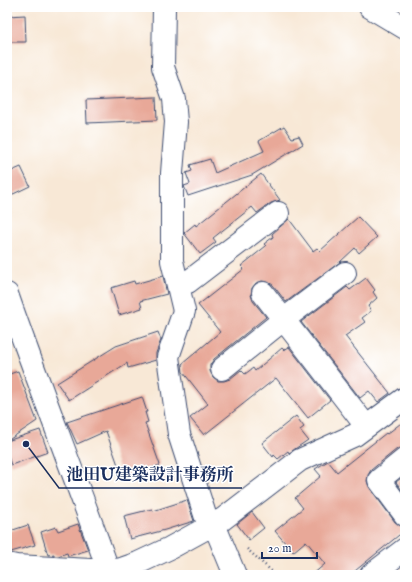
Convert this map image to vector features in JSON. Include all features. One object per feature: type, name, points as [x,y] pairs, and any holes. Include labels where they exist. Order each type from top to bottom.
[{"type":"street","points":[[164,7],[163,67],[174,99],[176,122],[172,173],[172,261],[184,311],[168,357],[179,434],[207,521],[216,529],[235,575]]},
{"type":"street","points":[[370,7],[405,28]]},
{"type":"street","points":[[178,285],[188,282],[278,213]]},
{"type":"street","points":[[222,369],[345,272]]},
{"type":"street","points":[[263,293],[366,426]]},
{"type":"street","points":[[7,294],[109,573]]},
{"type":"street","points":[[13,568],[109,573],[157,554],[223,519],[300,460],[355,435],[405,398]]},
{"type":"street","points":[[405,459],[379,480],[405,515]]},
{"type":"street","points":[[371,575],[405,549]]},
{"type":"path","points":[[246,549],[276,575]]},
{"type":"building","points":[[25,15],[26,42],[7,42],[7,16]]},
{"type":"building","points":[[156,97],[157,120],[87,123],[86,100]]},
{"type":"building","points":[[284,126],[292,138],[299,136],[303,144],[252,175],[188,196],[184,186],[190,184],[186,173],[192,171],[190,165],[210,159],[215,173],[264,151],[259,141]]},
{"type":"building","points":[[21,167],[30,186],[7,197],[7,173]]},
{"type":"building","points":[[261,174],[280,200],[271,203],[257,213],[252,207],[213,238],[216,242],[200,254],[184,233],[195,224],[196,226]]},
{"type":"building","points":[[358,217],[377,237],[359,253],[355,248],[340,262],[286,302],[273,285],[262,281],[256,283],[252,288],[251,295],[253,301],[266,317],[214,359],[210,365],[210,371],[213,377],[218,381],[224,381],[230,379],[241,370],[245,374],[253,368],[255,371],[282,348],[284,350],[289,347],[330,400],[308,418],[276,378],[204,435],[190,418],[208,404],[183,372],[182,364],[220,332],[198,305],[244,269],[241,266],[266,246],[264,244],[273,237],[272,234],[289,219],[313,251],[317,248],[320,251]]},
{"type":"building","points":[[163,276],[167,294],[140,301],[142,308],[119,315],[111,288],[134,281],[135,284]]},
{"type":"building","points":[[366,278],[375,290],[373,292],[377,298],[368,306],[371,311],[362,318],[365,322],[345,336],[390,393],[378,402],[369,391],[360,398],[301,322],[347,287],[350,290]]},
{"type":"building","points":[[158,332],[161,340],[156,353],[156,360],[128,368],[127,363],[69,400],[57,383],[116,346]]},
{"type":"building","points":[[18,371],[37,421],[7,441],[7,375]]},
{"type":"building","points":[[142,397],[147,412],[145,412],[148,422],[145,423],[160,465],[123,479],[106,431],[77,444],[67,422]]},
{"type":"building","points":[[296,416],[304,427],[300,430],[308,440],[289,453],[288,451],[278,459],[274,455],[273,457],[262,443]]},
{"type":"building","points":[[405,420],[405,447],[397,449],[371,470],[367,481],[369,487],[395,522],[403,527],[401,528],[404,531],[350,575],[312,575],[325,564],[306,541],[293,552],[275,531],[303,508],[295,498],[321,476],[315,469],[328,461],[337,472],[386,433],[387,434]]},
{"type":"building","points":[[40,430],[48,452],[11,465],[7,453],[7,441]]},
{"type":"building","points":[[405,475],[405,494],[396,482]]},
{"type":"building","points":[[187,500],[194,521],[130,539],[124,516],[152,509],[153,511]]},
{"type":"building","points":[[252,512],[264,528],[249,540],[237,524]]},
{"type":"building","points":[[78,524],[88,550],[68,556],[67,553],[58,556],[54,556],[54,554],[48,555],[41,532],[56,527],[58,531]]},
{"type":"building","points":[[28,525],[35,545],[7,552],[7,532]]},
{"type":"place","name":"池田U建築設計事務所","points":[[26,444]]}]
